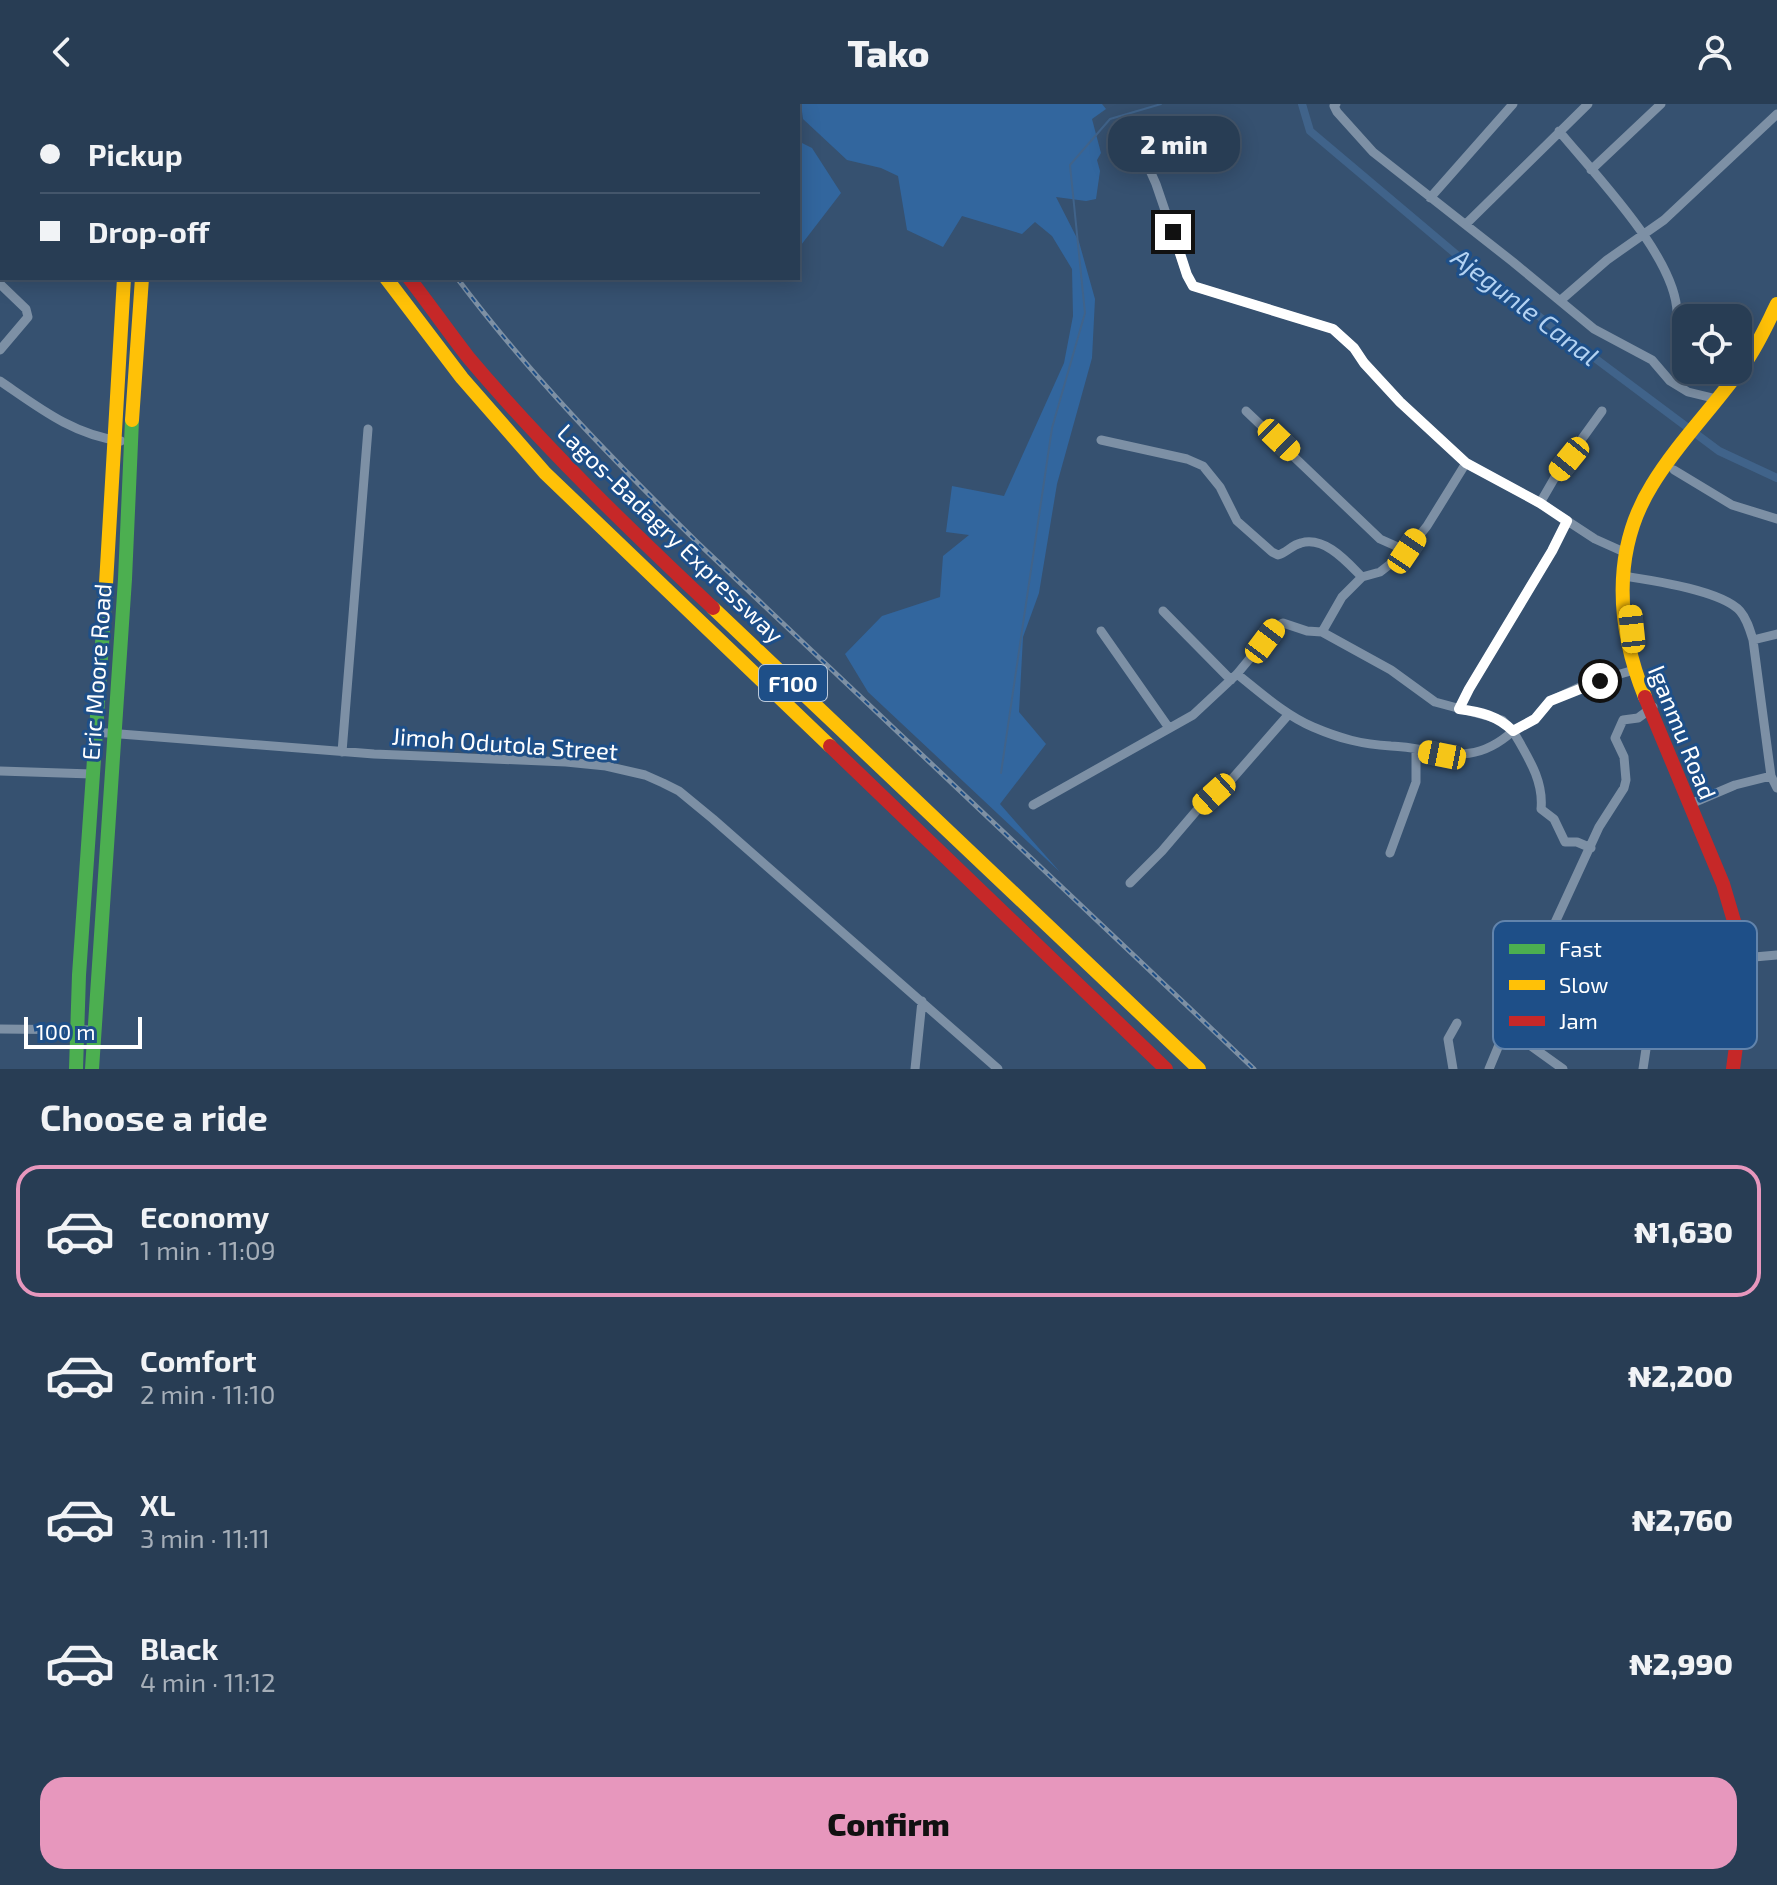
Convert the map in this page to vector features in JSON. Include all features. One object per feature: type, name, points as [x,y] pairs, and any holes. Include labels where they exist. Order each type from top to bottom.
[{"type":"main road","name":"Eric Moore Road","points":[[92,1069],[125,579],[122,441],[124,280]]},
{"type":"main road","name":"Eric Moore Road","points":[[76,1069],[95,732],[122,441],[142,280]]},
{"type":"main road","name":"Lagos-Badagry Expressway","points":[[388,280],[462,378],[545,473],[1166,1069]]},
{"type":"main road","name":"Lagos-Badagry Expressway","points":[[411,280],[468,356],[549,446],[637,536],[1199,1069]]},
{"type":"main road","name":"Iganmu Road","points":[[1735,921],[1652,707],[1632,629],[1630,577],[1633,554],[1648,509],[1712,409],[1747,361],[1777,304]]},
{"type":"main road","name":"Iganmu Road","points":[[1712,409],[1749,364],[1777,313]]},
{"type":"main road","name":"Iganmu Road","points":[[1676,463],[1663,469],[1640,505],[1624,552],[1622,612],[1634,670],[1731,882],[1743,921]]},
{"type":"main road","name":"Iganmu Road","points":[[1733,1069],[1735,1049]]},
{"type":"main road","name":"Iganmu Road","points":[[1741,1069],[1742,1049]]},
{"type":"street","points":[[1336,104],[1337,112],[1373,152],[1594,329],[1652,360],[1670,381],[1712,409]]},
{"type":"street","points":[[1430,198],[1513,104]]},
{"type":"street","points":[[1466,224],[1588,104]]},
{"type":"street","points":[[1591,170],[1661,104]]},
{"type":"street","points":[[1561,300],[1699,189],[1777,114]]},
{"type":"street","points":[[1559,131],[1644,234],[1669,276],[1678,304]]},
{"type":"street","points":[[1136,139],[1193,286],[1333,329],[1354,348],[1400,402],[1466,463],[1624,552]]},
{"type":"street","points":[[0,284],[26,309],[28,317],[0,350]]},
{"type":"street","points":[[0,381],[63,424],[78,431],[122,441]]},
{"type":"street","points":[[1246,411],[1380,539],[1407,551]]},
{"type":"street","points":[[1540,503],[1602,411]]},
{"type":"street","points":[[342,752],[348,710],[368,429]]},
{"type":"street","points":[[1101,440],[1187,459],[1203,466],[1220,487],[1237,521],[1272,552],[1278,555],[1302,543],[1316,543],[1344,559],[1362,577]]},
{"type":"street","points":[[1322,632],[1342,597],[1362,577],[1380,572],[1407,551],[1427,526],[1466,463]]},
{"type":"street","points":[[1676,463],[1732,505],[1777,519]]},
{"type":"street","points":[[1459,709],[1567,521]]},
{"type":"street","points":[[1630,577],[1678,585],[1720,599],[1739,610],[1748,623],[1753,640],[1771,776],[1777,788]]},
{"type":"street","points":[[1163,611],[1234,677],[1313,727],[1352,742],[1442,755],[1468,753],[1499,744],[1513,731],[1535,719],[1550,701],[1586,684],[1634,670]]},
{"type":"street","points":[[1033,805],[1193,715],[1234,677],[1276,627],[1283,623],[1322,632],[1391,670],[1435,702],[1502,720],[1513,731],[1537,775],[1543,794],[1541,809],[1554,819],[1565,842],[1577,842],[1591,848]]},
{"type":"street","points":[[1101,631],[1169,728]]},
{"type":"street","points":[[1753,640],[1777,634]]},
{"type":"street","points":[[1556,921],[1578,868],[1626,780],[1624,757],[1615,738],[1617,729],[1623,720],[1638,718],[1652,707]]},
{"type":"street","points":[[1130,883],[1197,810],[1232,779],[1289,714]]},
{"type":"street","name":"Jimoh Odutola Street","points":[[95,732],[342,752],[566,762],[606,766],[645,775],[679,791],[713,819],[998,1069]]},
{"type":"street","points":[[1390,853],[1416,782],[1416,750]]},
{"type":"street","points":[[0,771],[92,774]]},
{"type":"street","points":[[1695,802],[1735,785],[1771,776]]},
{"type":"street","points":[[1757,957],[1777,955]]},
{"type":"street","points":[[915,1069],[922,1001]]},
{"type":"street","points":[[1453,1069],[1448,1039],[1457,1023]]},
{"type":"street","points":[[0,1029],[77,1027],[93,1030]]},
{"type":"street","points":[[1489,1069],[1497,1049]]},
{"type":"street","points":[[1535,1049],[1563,1069]]},
{"type":"street","points":[[1643,1069],[1646,1049]]},
{"type":"shaded area","points":[[801,104],[1102,104],[1106,109],[1092,119],[1101,153],[1097,160],[1100,171],[1096,199],[1086,201],[1056,197],[1079,242],[1095,299],[1092,358],[1057,484],[1039,593],[1023,637],[1019,712],[1046,744],[1000,804],[1060,872],[868,692],[845,654],[882,616],[940,597],[943,556],[969,535],[946,532],[952,486],[1004,496],[1064,363],[1073,316],[1072,269],[1052,236],[1035,222],[1022,234],[962,216],[943,247],[907,230],[898,176],[881,168],[847,160],[803,119]]},
{"type":"shaded area","points":[[800,142],[812,148],[841,193],[800,246]]},
{"type":"waterway","points":[[1001,773],[1052,428],[1085,313],[1070,165],[1110,119],[1161,104]]},
{"type":"waterway","name":"Ajegunle Canal","points":[[1302,104],[1310,131],[1457,255],[1719,451],[1777,478]]},
{"type":"railway","points":[[459,280],[543,382],[699,544],[1254,1069]]},
{"type":"traffic: fast","points":[[92,1069],[125,579],[132,420]]},
{"type":"traffic: fast","points":[[76,1069],[79,975],[105,601]]},
{"type":"traffic: slow","points":[[105,601],[124,280]]},
{"type":"traffic: slow","points":[[132,420],[142,280]]},
{"type":"traffic: slow","points":[[388,280],[462,378],[545,473],[830,746]]},
{"type":"traffic: slow","points":[[1645,697],[1624,617],[1624,563],[1630,536],[1652,485],[1745,363],[1777,304]]},
{"type":"traffic: slow","points":[[713,608],[1199,1069]]},
{"type":"traffic: jam","points":[[410,280],[468,357],[526,423],[713,608]]},
{"type":"traffic: jam","points":[[1645,697],[1723,884],[1734,921]]},
{"type":"traffic: jam","points":[[830,746],[1166,1069]]},
{"type":"traffic: jam","points":[[1733,1069],[1736,1049]]},
{"type":"route","points":[[1173,232],[1193,286],[1333,329],[1354,348],[1400,402],[1466,463],[1567,521],[1459,709],[1502,720],[1513,731],[1535,719],[1550,701],[1586,684],[1600,681]]}]
